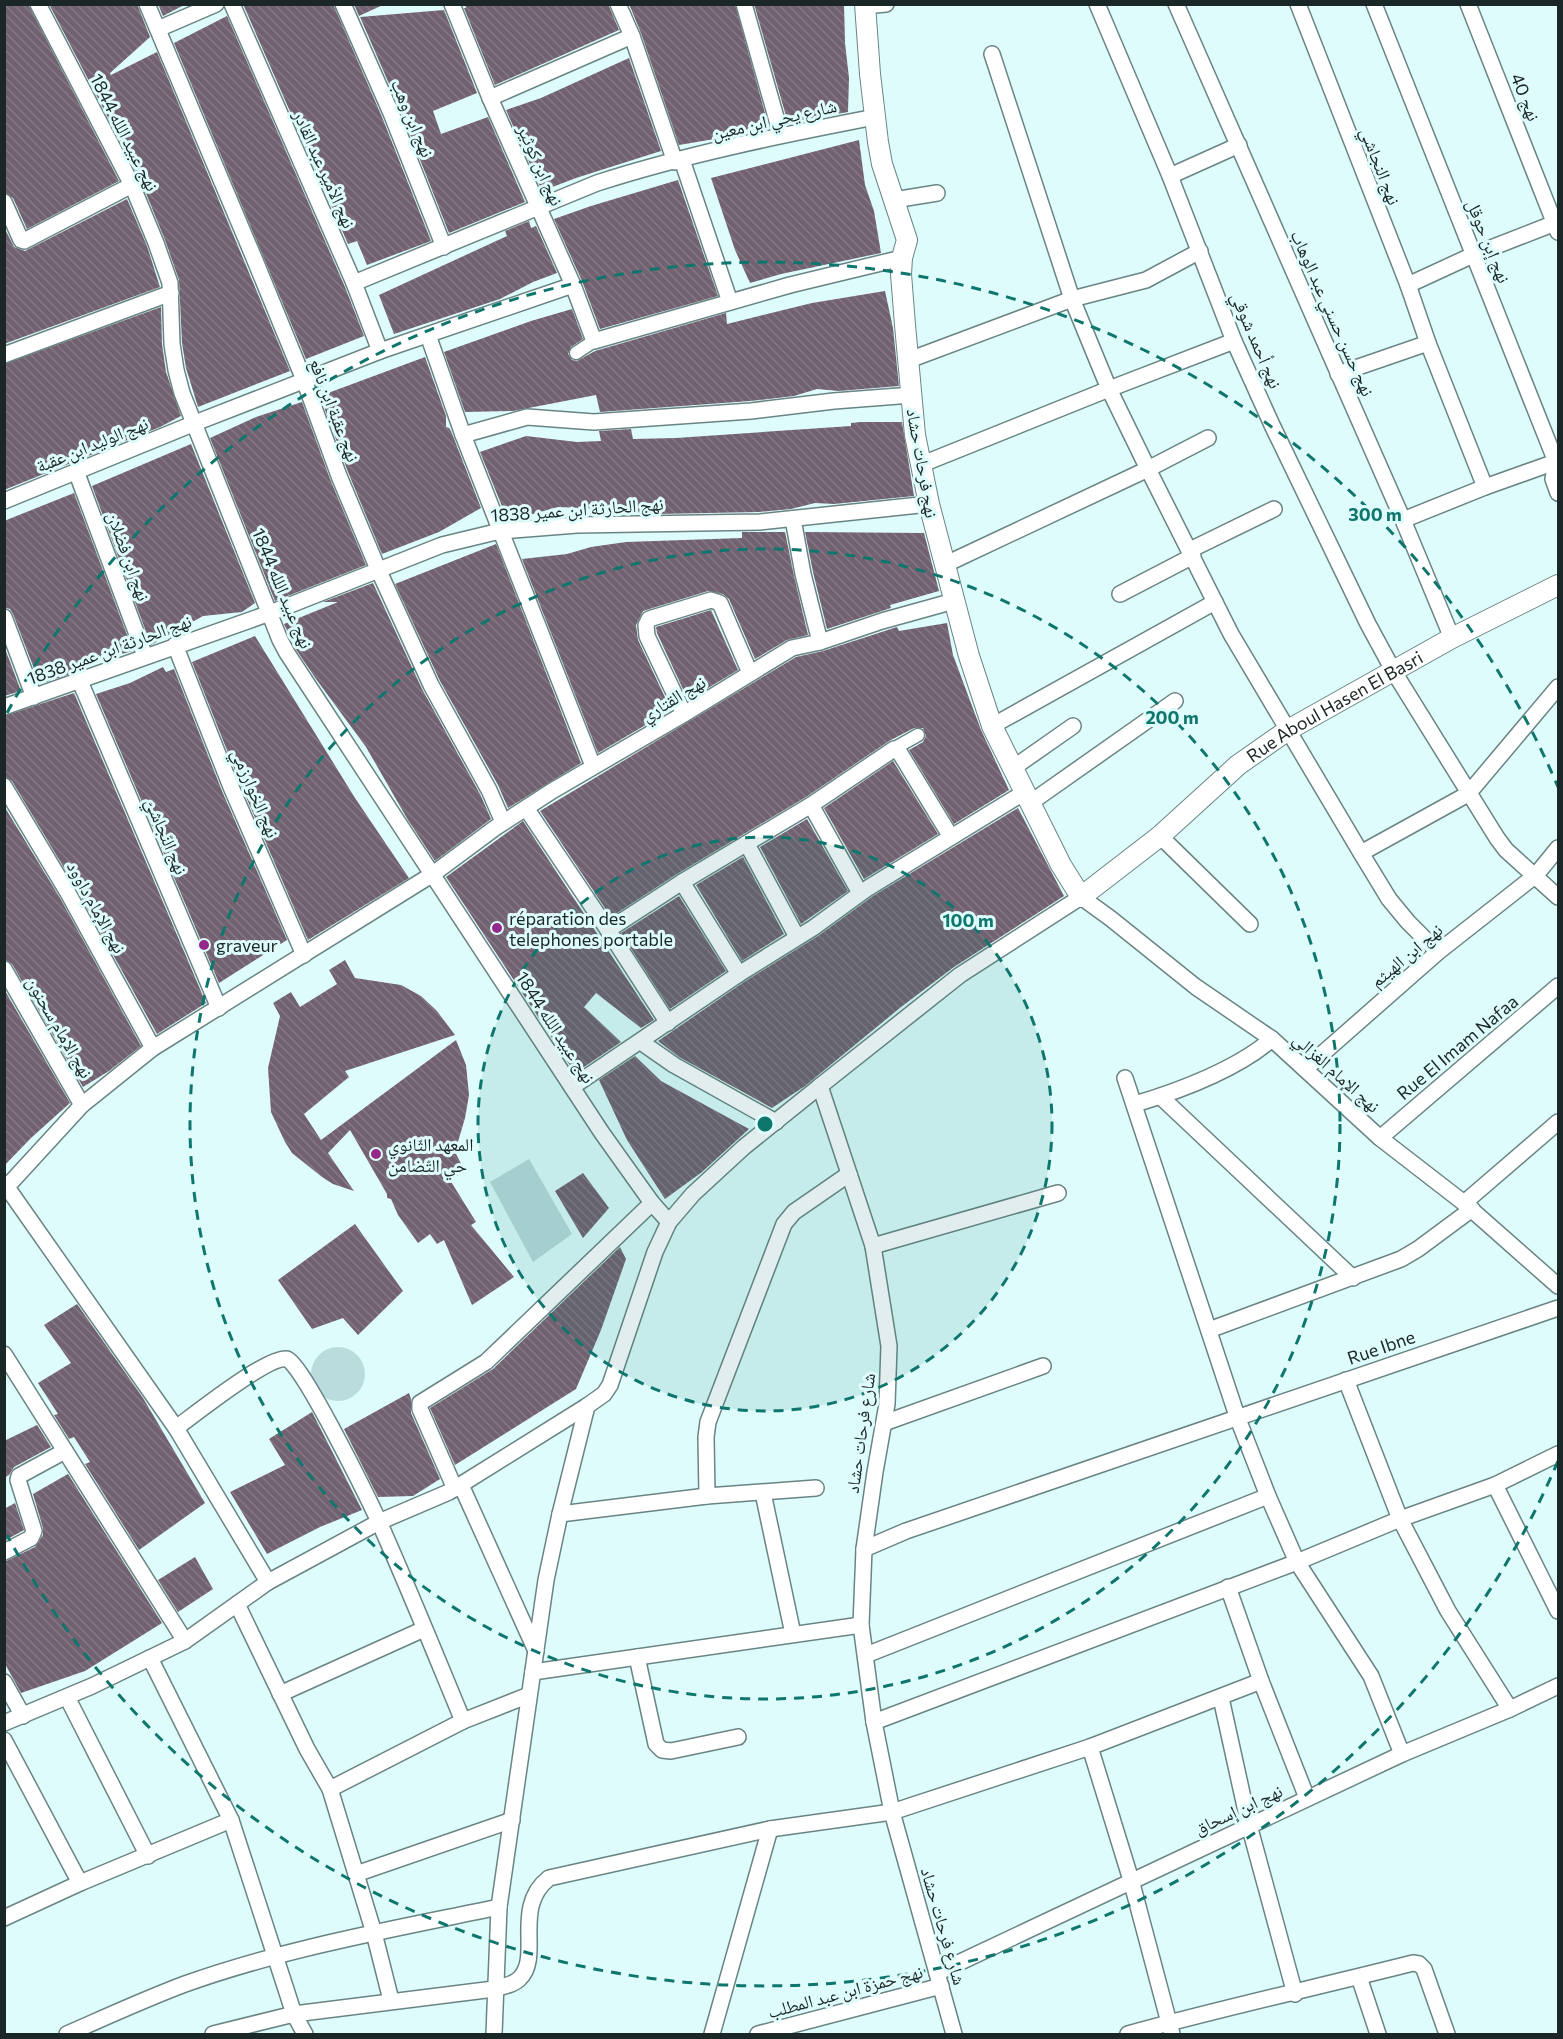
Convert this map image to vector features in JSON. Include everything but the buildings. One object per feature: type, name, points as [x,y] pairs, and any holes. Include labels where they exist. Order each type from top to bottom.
[{"type":"street","name":"نهج عبيد اللله 1844","points":[[38,4],[132,185],[162,260],[171,293],[172,344],[182,393],[280,640],[310,690],[573,1087],[652,1203],[669,1222]]},
{"type":"street","name":"نهج عقبة ابن نافع","points":[[147,4],[303,380],[339,476],[378,569],[431,685],[489,790],[503,822]]},
{"type":"street","points":[[158,29],[216,4]]},
{"type":"street","name":"نهج الأمير عبد القادر","points":[[232,4],[354,283],[380,351]]},
{"type":"street","name":"نهج ابن وهب","points":[[343,4],[391,114],[444,247]]},
{"type":"street","name":"نهج ابن كوثير","points":[[452,4],[490,98],[573,285],[594,341]]},
{"type":"street","points":[[618,4],[679,161],[730,302]]},
{"type":"street","points":[[744,4],[781,135]]},
{"type":"street","points":[[865,5],[886,4]]},
{"type":"street","name":"نهج أحمد شوقي","points":[[1097,4],[1170,176],[1234,341],[1368,624],[1397,677],[1468,794],[1506,850],[1558,897]]},
{"type":"street","name":"نهج حسن حسني عبد الوهاب","points":[[1176,4],[1403,520],[1452,638]]},
{"type":"street","name":"نهج النجاشي","points":[[1298,4],[1485,487]]},
{"type":"street","name":"نهج إبن حوقل","points":[[1374,4],[1557,461],[1553,479],[1558,494]]},
{"type":"street","name":"نهج 40","points":[[1408,285],[1473,255],[1557,227],[1468,4]]},
{"type":"street","name":"نهج فرحات حشاد","points":[[865,5],[875,117],[882,164],[907,240],[901,274],[915,435],[929,504],[954,601],[992,726],[1061,865],[1081,897]]},
{"type":"street","points":[[490,98],[632,36]]},
{"type":"street","points":[[992,54],[1071,298],[1109,389],[1148,469],[1231,634],[1361,854],[1389,899],[1438,952]]},
{"type":"street","name":"شارع يحي ابن معين","points":[[538,207],[597,183],[636,171],[781,135],[875,117]]},
{"type":"street","points":[[1170,176],[1239,145]]},
{"type":"street","points":[[4,202],[21,240],[24,241],[132,185]]},
{"type":"street","points":[[894,200],[937,193]]},
{"type":"street","points":[[354,283],[538,207]]},
{"type":"street","points":[[909,360],[1071,298],[1146,280],[1200,251]]},
{"type":"street","points":[[576,353],[594,341],[790,285],[902,258]]},
{"type":"street","name":"نهج الوليد ابن عقبة","points":[[4,501],[303,380],[573,285]]},
{"type":"street","points":[[4,356],[171,293]]},
{"type":"street","points":[[428,335],[463,435],[593,766]]},
{"type":"street","points":[[920,465],[1234,341]]},
{"type":"street","points":[[1338,374],[1428,342]]},
{"type":"street","points":[[463,435],[528,417],[594,422],[751,411],[912,395]]},
{"type":"street","points":[[944,565],[1148,469],[1208,438]]},
{"type":"street","points":[[1403,520],[1557,461]]},
{"type":"street","name":"نهج ابن فضلان","points":[[76,471],[145,656]]},
{"type":"street","name":"نهج الحارثة ابن عمير 1838","points":[[4,706],[270,613],[453,541],[500,531],[577,525],[760,522],[929,504]]},
{"type":"street","points":[[1120,594],[1274,509]]},
{"type":"street","points":[[793,519],[803,574],[820,642]]},
{"type":"street","name":"Rue Aboul Hasen El Basri","points":[[1081,897],[1160,836],[1238,765],[1288,730],[1397,677],[1452,638],[1558,585]]},
{"type":"street","points":[[684,714],[647,636],[646,625],[649,619],[711,600],[717,601],[720,603],[750,673]]},
{"type":"street","name":"نهج القتاري","points":[[6,1187],[82,1105],[153,1048],[433,873],[503,822],[593,766],[792,648],[820,642],[882,621],[954,601]]},
{"type":"street","points":[[992,726],[1215,602]]},
{"type":"street","points":[[4,617],[34,697]]},
{"type":"street","name":"نهج الخوارزمي","points":[[175,645],[231,787],[304,955]]},
{"type":"street","name":"نهج النّجاشيّ","points":[[79,679],[219,1008]]},
{"type":"street","points":[[1361,854],[1468,794],[1558,687]]},
{"type":"street","points":[[573,1087],[739,974],[813,928],[860,893],[951,837],[1027,798],[1175,701]]},
{"type":"street","points":[[1013,768],[1073,726]]},
{"type":"street","points":[[608,930],[682,882],[811,805],[918,735]]},
{"type":"street","points":[[895,748],[951,837]]},
{"type":"street","name":"نهج الإمام داوود","points":[[4,786],[68,893],[153,1048]]},
{"type":"street","points":[[811,805],[860,893]]},
{"type":"street","points":[[526,808],[669,1023]]},
{"type":"street","points":[[1160,836],[1250,924]]},
{"type":"street","points":[[747,844],[797,937]]},
{"type":"street","name":"نهج ابن الهيثم","points":[[1305,1069],[1438,952],[1536,875],[1558,848]]},
{"type":"street","points":[[682,882],[739,974]]},
{"type":"street","points":[[4,1723],[67,1697],[185,1641],[268,1582],[379,1522],[458,1487],[604,1394],[610,1385],[655,1252],[669,1222],[693,1194],[727,1162],[960,975],[1081,897]]},
{"type":"street","name":"نهج الإمام الغزالي","points":[[1081,897],[1196,987],[1272,1039],[1380,1138],[1468,1206],[1558,1286]]},
{"type":"street","name":"نهج الإمام سحنون","points":[[4,969],[82,1105]]},
{"type":"street","name":"Rue El Imam Nafaa","points":[[1380,1138],[1558,986]]},
{"type":"street","points":[[1135,1104],[1161,1096],[1238,1063],[1252,1056],[1272,1039]]},
{"type":"street","points":[[641,1042],[682,1070],[776,1122]]},
{"type":"street","points":[[1125,1078],[1238,1419],[1268,1496],[1298,1562],[1371,1676],[1402,1754]]},
{"type":"street","name":"شارع فرحات حشاد","points":[[820,1086],[873,1246],[889,1346],[887,1404],[864,1549],[861,1625],[874,1722],[892,1812],[954,2034]]},
{"type":"street","points":[[1161,1096],[1353,1278]]},
{"type":"street","points":[[1209,1330],[1353,1278],[1401,1259],[1418,1249],[1558,1122]]},
{"type":"street","points":[[707,1496],[708,1422],[784,1224],[794,1212],[849,1174]]},
{"type":"street","points":[[6,1187],[176,1428],[268,1582]]},
{"type":"street","points":[[873,1246],[1058,1193]]},
{"type":"street","points":[[536,1651],[420,1409],[420,1402],[486,1362],[652,1203]]},
{"type":"street","name":"Rue Ibne","points":[[864,1549],[906,1531],[1558,1308]]},
{"type":"street","points":[[4,1354],[185,1641]]},
{"type":"street","points":[[176,1428],[251,1374],[275,1360],[284,1358],[291,1360],[324,1413],[379,1522],[463,1721]]},
{"type":"street","points":[[884,1423],[1043,1366]]},
{"type":"street","points":[[1346,1380],[1400,1519],[1448,1611],[1510,1709]]},
{"type":"street","points":[[494,2034],[499,1908],[546,1580],[587,1406]]},
{"type":"street","points":[[4,1552],[31,1538],[34,1531],[19,1476],[65,1451]]},
{"type":"street","points":[[874,1722],[1298,1562],[1400,1519],[1495,1485],[1558,1455]]},
{"type":"street","points":[[1495,1485],[1558,1611]]},
{"type":"street","points":[[560,1514],[707,1496],[816,1488]]},
{"type":"street","points":[[763,1493],[793,1635]]},
{"type":"street","points":[[866,1654],[1268,1496]]},
{"type":"street","points":[[1228,1587],[1261,1681],[1307,1798]]},
{"type":"street","points":[[237,1604],[307,1749],[330,1789],[374,1933],[391,2000]]},
{"type":"street","points":[[533,1672],[861,1625]]},
{"type":"street","points":[[280,1694],[424,1629]]},
{"type":"street","points":[[637,1657],[656,1744],[662,1750],[671,1751],[738,1737]]},
{"type":"street","points":[[150,1658],[231,1820],[294,2014],[305,2034]]},
{"type":"street","points":[[223,2033],[294,2014],[391,2000],[494,1989],[512,1984],[520,1979],[526,1970],[530,1909],[533,1897],[539,1886],[549,1878],[770,1829],[892,1812],[1090,1747],[1261,1681]]},
{"type":"street","points":[[4,1683],[23,1716]]},
{"type":"street","name":"نهج ابن إسحاق","points":[[939,1979],[1131,1880],[1402,1754],[1510,1709],[1558,1686]]},
{"type":"street","points":[[330,1789],[463,1721],[529,1695]]},
{"type":"street","points":[[67,1697],[148,1856]]},
{"type":"street","points":[[1221,1698],[1249,1826],[1295,1994]]},
{"type":"street","points":[[4,1740],[80,1883]]},
{"type":"street","points":[[1090,1747],[1131,1880],[1170,2029]]},
{"type":"street","points":[[4,1918],[80,1883],[231,1820]]},
{"type":"street","points":[[356,1874],[512,1820]]},
{"type":"street","points":[[712,2034],[770,1829]]},
{"type":"street","points":[[68,2034],[185,1984],[277,1957],[374,1933],[499,1908]]},
{"type":"street","points":[[1128,2034],[1170,2029],[1337,1980],[1359,1977],[1413,1963],[1419,1964],[1424,1969],[1447,2034]]},
{"type":"street","points":[[1359,1977],[1378,2034]]},
{"type":"street","name":"نهج حمزة ابن عبد المطلب","points":[[758,2034],[939,1979]]},
{"type":"shaded area","points":[[529,1159],[572,1234],[533,1262],[490,1182]]},
{"type":"shaded area","points":[[333,1347],[343,1347],[353,1351],[361,1359],[365,1374],[361,1389],[353,1397],[343,1401],[333,1401],[323,1397],[315,1389],[311,1379],[311,1369],[315,1359],[323,1351]]},
{"type":"place","name":"réparation des telephones portable","points":[[497,928]]},
{"type":"place","name":"graveur","points":[[204,945]]},
{"type":"place","name":"المعهد الثّانوي حي التّضامن","points":[[376,1154]]}]
